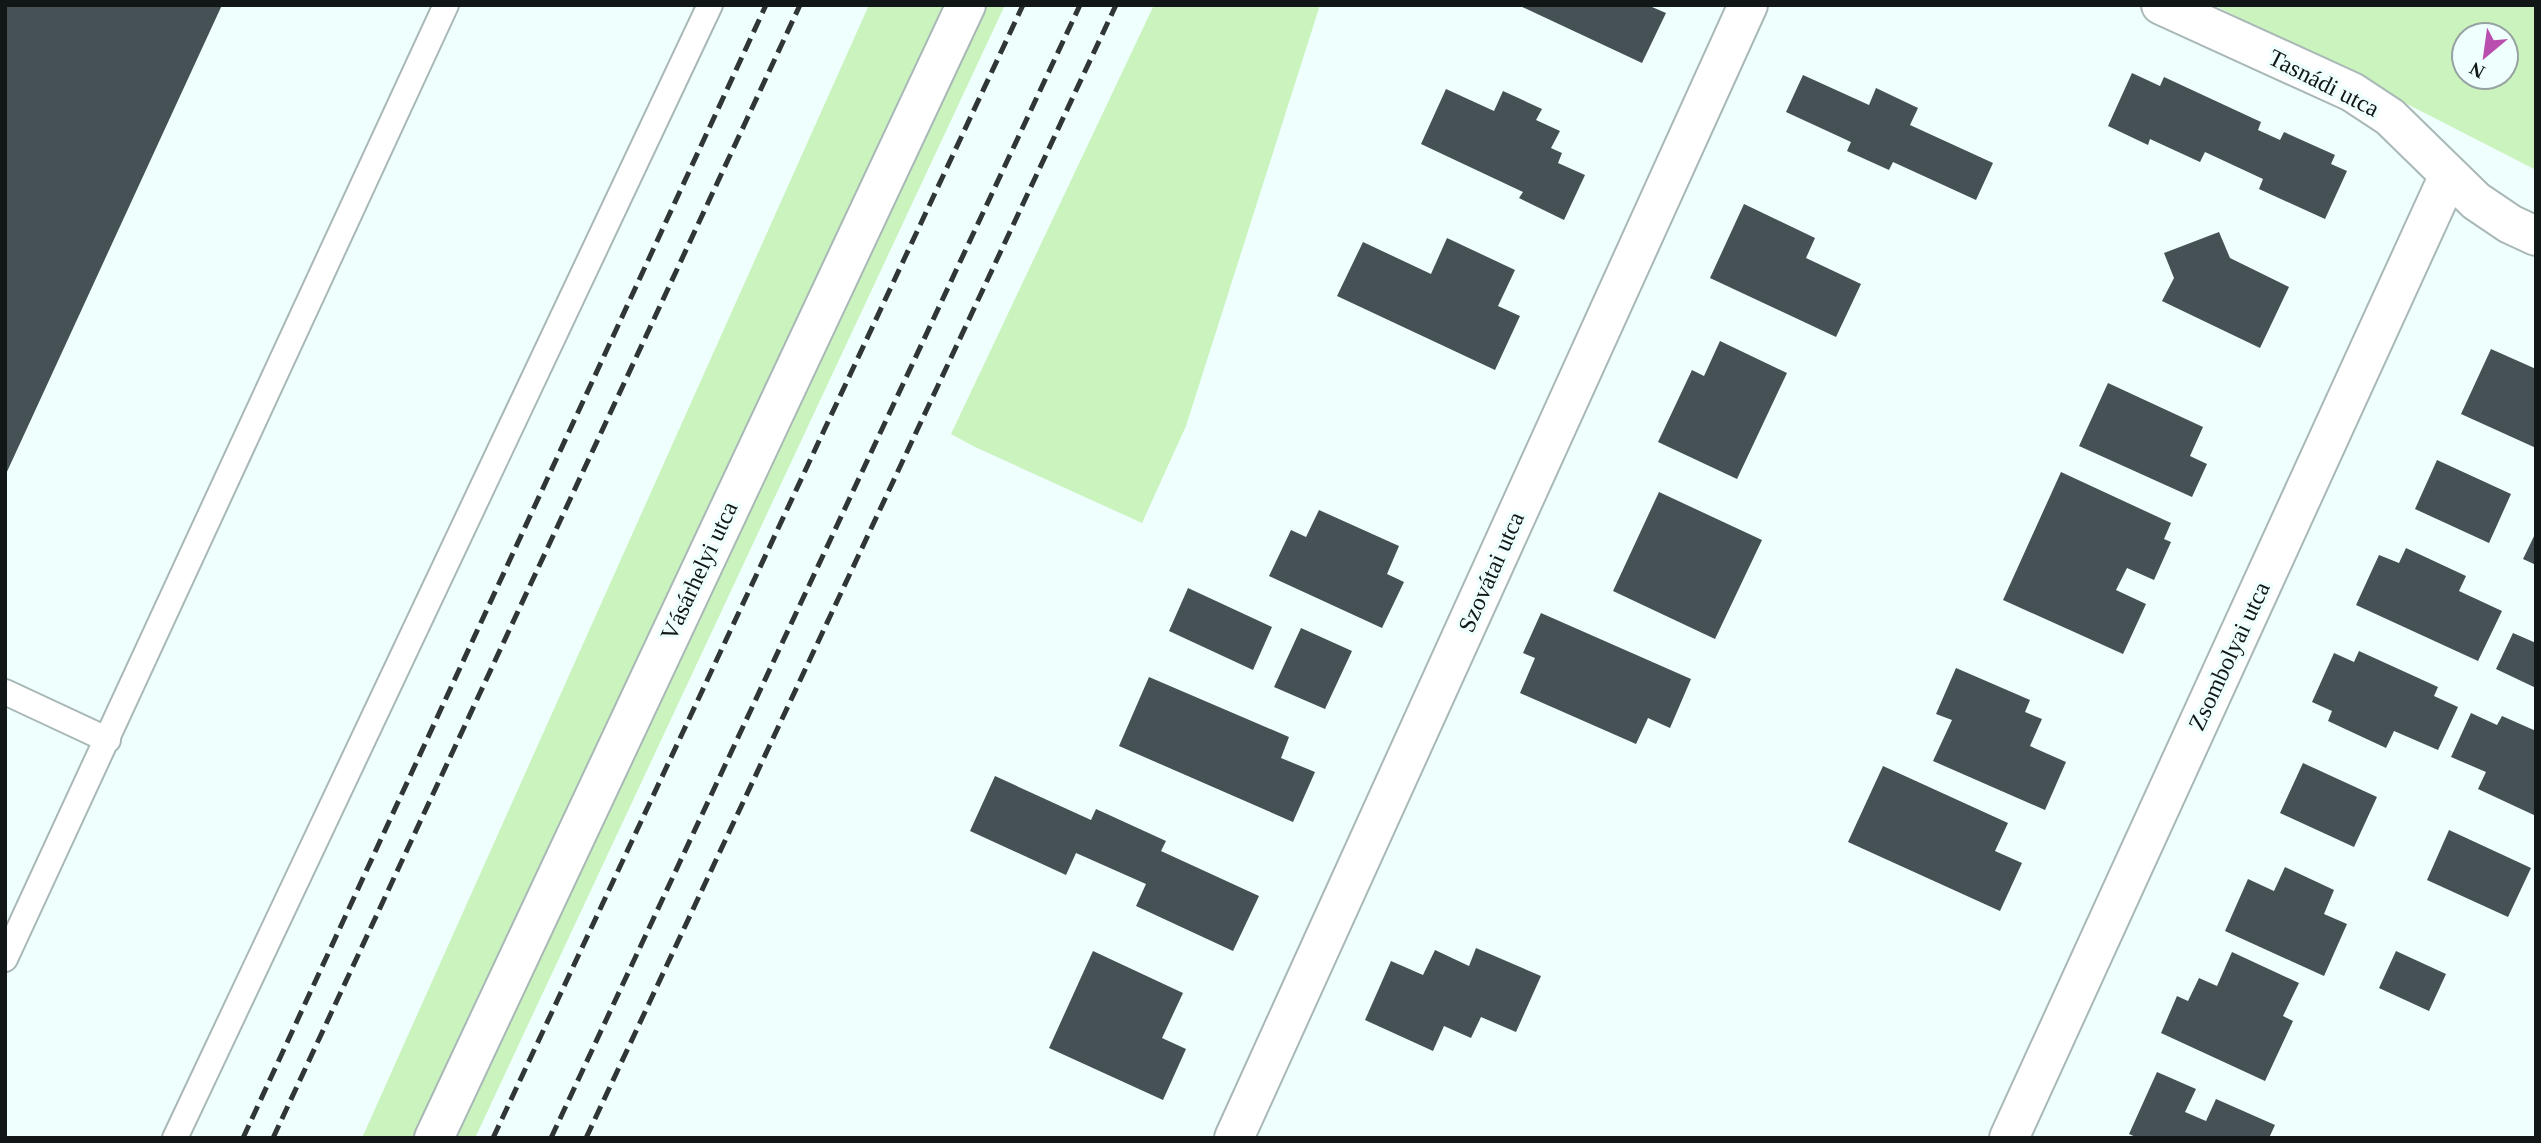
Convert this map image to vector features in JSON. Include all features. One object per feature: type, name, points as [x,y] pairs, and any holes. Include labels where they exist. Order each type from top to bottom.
[{"type":"street","name":"Vásárhelyi utca","points":[[434,1138],[965,5]]},
{"type":"street","name":"Szovátai utca","points":[[1234,1138],[1748,5]]},
{"type":"street","name":"Tasnádi utca","points":[[2161,5],[2351,92],[2390,117],[2476,201],[2510,224],[2536,236]]},
{"type":"street","name":"Zsombolyai utca","points":[[2008,1138],[2449,175]]},
{"type":"lane","points":[[5,959],[446,5]]},
{"type":"lane","points":[[175,1138],[710,5]]},
{"type":"lane","points":[[5,692],[108,740]]},
{"type":"green space","points":[[869,5],[1005,5],[475,1138],[362,1138]]},
{"type":"green space","points":[[1154,5],[1320,5],[1186,426],[1142,523],[951,434]]},
{"type":"green space","points":[[2214,5],[2536,5],[2536,170]]},
{"type":"building","points":[[5,5],[222,5],[5,476]]},
{"type":"building","points":[[1518,5],[1653,5],[1652,7],[1666,13],[1642,63]]},
{"type":"building","points":[[2132,73],[2160,86],[2164,77],[2261,122],[2258,130],[2280,140],[2284,132],[2335,155],[2331,164],[2347,171],[2325,219],[2259,189],[2263,179],[2205,152],[2200,162],[2150,139],[2148,145],[2108,126]]},
{"type":"building","points":[[1803,75],[1869,105],[1876,88],[1918,108],[1910,125],[1993,163],[1976,200],[1893,162],[1889,170],[1847,151],[1851,142],[1786,112]]},
{"type":"building","points":[[1446,89],[1494,111],[1503,91],[1542,109],[1536,120],[1560,131],[1551,148],[1562,153],[1558,163],[1585,175],[1564,220],[1519,198],[1523,192],[1421,144]]},
{"type":"building","points":[[1744,204],[1815,238],[1806,258],[1861,284],[1836,337],[1710,278]]},
{"type":"building","points":[[2219,232],[2230,258],[2289,287],[2260,348],[2162,301],[2174,278],[2164,253]]},
{"type":"building","points":[[1447,238],[1515,270],[1498,306],[1520,316],[1495,370],[1337,296],[1363,242],[1431,274]]},
{"type":"building","points":[[1720,341],[1787,373],[1737,479],[1658,442],[1692,370],[1704,376]]},
{"type":"building","points":[[2491,349],[2536,369],[2536,448],[2461,414]]},
{"type":"building","points":[[2108,383],[2203,427],[2190,456],[2207,464],[2192,497],[2079,446]]},
{"type":"building","points":[[2437,460],[2511,494],[2489,543],[2415,509]]},
{"type":"building","points":[[2061,472],[2171,523],[2164,539],[2171,542],[2154,580],[2127,568],[2116,590],[2146,604],[2123,654],[2003,600]]},
{"type":"building","points":[[1659,492],[1762,540],[1715,639],[1613,591]]},
{"type":"building","points":[[1319,510],[1399,546],[1387,574],[1404,582],[1382,628],[1269,576],[1291,530],[1306,537]]},
{"type":"building","points":[[2536,532],[2536,565],[2523,559]]},
{"type":"building","points":[[2406,548],[2466,576],[2459,591],[2502,611],[2478,661],[2356,605],[2379,555],[2399,563]]},
{"type":"building","points":[[1188,588],[1272,627],[1253,670],[1169,631]]},
{"type":"building","points":[[1541,613],[1691,679],[1670,728],[1648,718],[1636,744],[1520,693],[1535,658],[1523,653]]},
{"type":"building","points":[[1301,628],[1352,651],[1325,709],[1274,687]]},
{"type":"building","points":[[2513,633],[2536,643],[2536,688],[2496,669]]},
{"type":"building","points":[[2359,651],[2438,687],[2434,696],[2458,707],[2438,750],[2394,731],[2386,748],[2328,721],[2332,711],[2312,702],[2334,653],[2354,662]]},
{"type":"building","points":[[1956,668],[2030,700],[2025,712],[2042,719],[2030,746],[2066,762],[2045,810],[1933,761],[1952,720],[1936,714]]},
{"type":"building","points":[[1149,677],[1289,737],[1281,758],[1315,772],[1293,822],[1119,746]]},
{"type":"building","points":[[2471,713],[2497,725],[2502,716],[2536,731],[2536,816],[2478,789],[2486,772],[2451,757]]},
{"type":"building","points":[[2303,763],[2377,797],[2354,847],[2280,813]]},
{"type":"building","points":[[1883,766],[2008,823],[1995,851],[2022,863],[2000,911],[1848,842]]},
{"type":"building","points":[[995,776],[1091,820],[1096,809],[1166,841],[1161,851],[1259,896],[1233,951],[1136,906],[1146,884],[1076,853],[1066,875],[970,831]]},
{"type":"building","points":[[2449,830],[2531,868],[2508,917],[2427,880]]},
{"type":"building","points":[[2285,867],[2334,890],[2324,914],[2347,924],[2324,976],[2225,931],[2248,879],[2274,891]]},
{"type":"building","points":[[1476,948],[1541,976],[1516,1032],[1481,1017],[1471,1038],[1444,1026],[1433,1051],[1365,1020],[1391,961],[1423,975],[1435,950],[1469,966]]},
{"type":"building","points":[[1093,951],[1183,993],[1162,1038],[1186,1049],[1163,1100],[1049,1048]]},
{"type":"building","points":[[2396,951],[2446,974],[2429,1011],[2379,988]]},
{"type":"building","points":[[2232,952],[2299,983],[2283,1016],[2293,1021],[2265,1081],[2161,1033],[2177,996],[2188,1001],[2199,978],[2217,986]]},
{"type":"building","points":[[2157,1072],[2196,1089],[2185,1112],[2206,1121],[2216,1099],[2275,1125],[2269,1138],[2138,1138],[2129,1134]]},
{"type":"railway","points":[[243,1138],[766,5]]},
{"type":"railway","points":[[273,1138],[800,5]]},
{"type":"railway","points":[[493,1138],[1023,5]]},
{"type":"railway","points":[[551,1138],[1080,5]]},
{"type":"railway","points":[[586,1138],[1116,5]]}]
